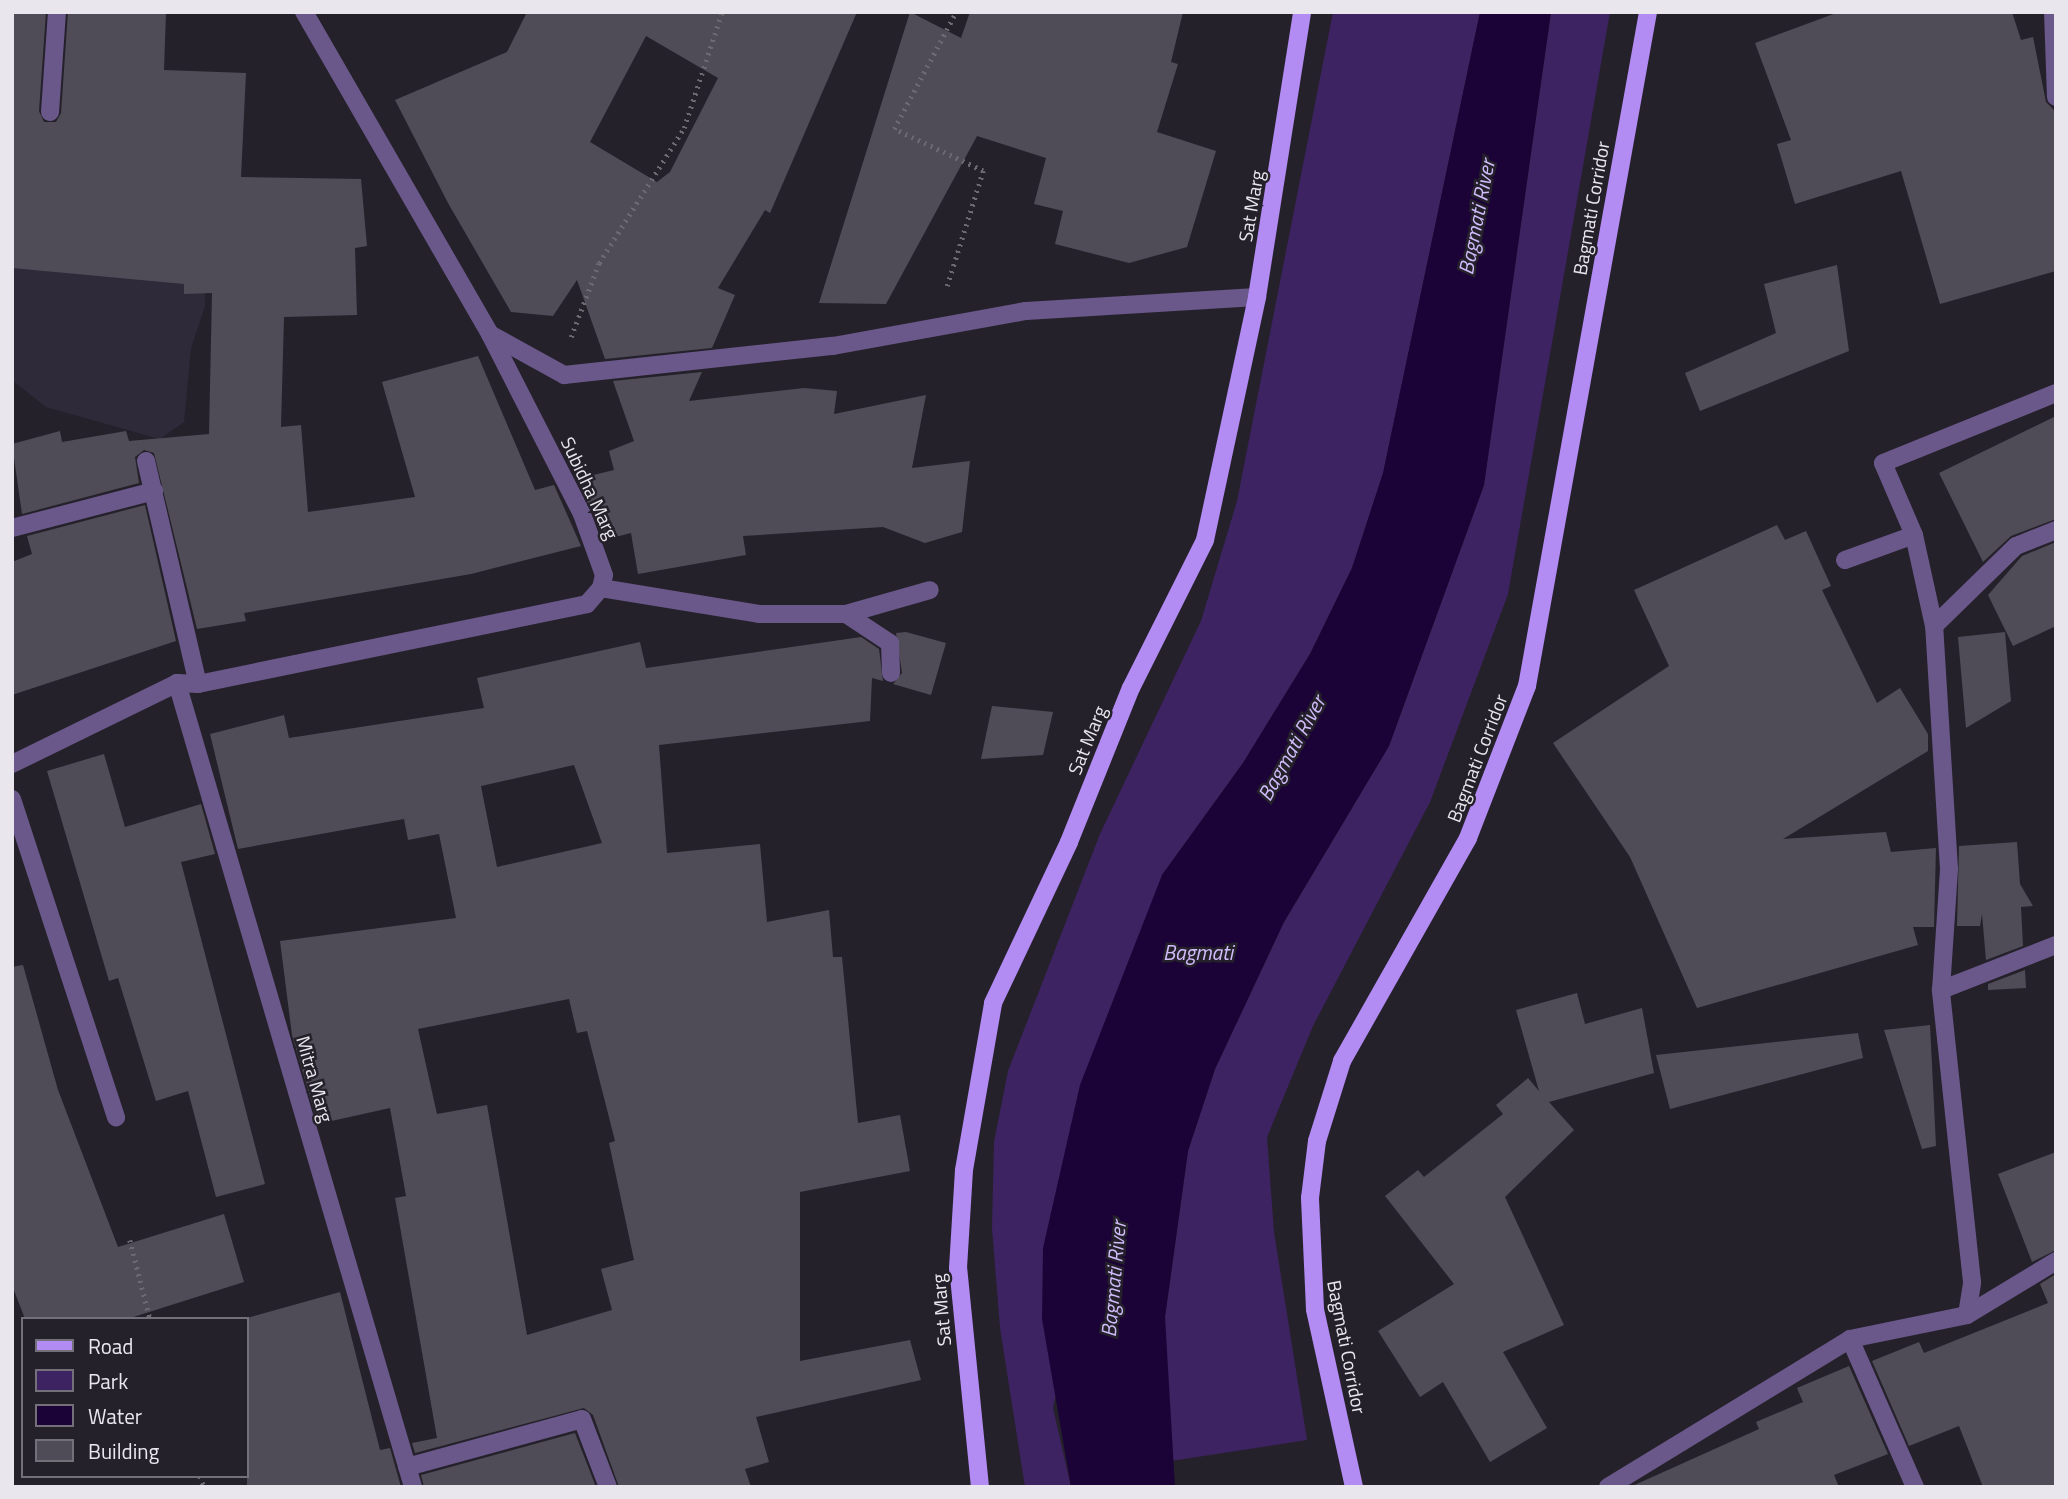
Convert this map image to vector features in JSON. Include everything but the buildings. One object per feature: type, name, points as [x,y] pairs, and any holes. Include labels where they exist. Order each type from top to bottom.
[{"type":"main road","name":"Sat Marg","points":[[980,1487],[958,1268],[964,1170],[993,1003],[1069,842],[1131,688],[1205,540],[1257,297],[1302,12]]},
{"type":"main road","name":"Bagmati Corridor","points":[[1354,1487],[1315,1309],[1310,1198],[1317,1142],[1342,1061],[1468,838],[1527,686],[1648,12]]},
{"type":"street","points":[[50,112],[57,12]]},
{"type":"street","name":"Subidha Marg","points":[[304,12],[490,334],[582,514],[604,575],[601,588]]},
{"type":"street","points":[[2053,12],[2055,91]]},
{"type":"street","points":[[490,334],[564,375],[933,331],[1026,312],[1257,297]]},
{"type":"street","points":[[1967,1315],[1972,1282],[1941,990],[1949,869],[1934,626],[1914,535],[1883,463],[2056,393]]},
{"type":"street","points":[[146,461],[198,684]]},
{"type":"street","points":[[12,528],[154,491]]},
{"type":"street","points":[[1934,626],[2016,546],[2056,530]]},
{"type":"street","points":[[1845,560],[1914,535]]},
{"type":"street","points":[[12,764],[177,683],[198,684],[587,604],[601,588],[759,614],[846,614],[930,590]]},
{"type":"street","points":[[846,614],[890,643],[891,673]]},
{"type":"street","name":"Mitra Marg","points":[[177,683],[413,1487]]},
{"type":"street","points":[[12,799],[116,1116]]},
{"type":"street","points":[[1941,990],[2056,945]]},
{"type":"street","points":[[1608,1487],[1850,1339],[1967,1315],[2056,1261]]},
{"type":"street","points":[[1850,1339],[1915,1487]]},
{"type":"street","points":[[407,1467],[582,1419],[608,1487]]},
{"type":"path","points":[[564,375],[564,354],[599,263],[684,128],[722,12]]},
{"type":"path","points":[[933,331],[983,171],[894,129],[956,12]]},
{"type":"path","points":[[130,1240],[149,1317]]},
{"type":"shaded area","points":[[12,125],[204,161],[205,306],[191,348],[184,422],[160,439],[46,407],[12,380]]},
{"type":"green space","points":[[1333,12],[1480,12],[1383,474],[1352,568],[1310,654],[1243,763],[1162,875],[1053,1408],[1071,1487],[1025,1487],[1000,1328],[992,1228],[994,1142],[1008,1071],[1100,834],[1201,621],[1237,501]]},
{"type":"green space","points":[[1551,12],[1610,12],[1508,594],[1430,802],[1313,1026],[1267,1137],[1274,1232],[1307,1440],[1171,1461],[1165,1317],[1188,1151],[1215,1069],[1284,922],[1389,746],[1484,485]]},
{"type":"water","name":"Bagmati","points":[[1480,12],[1551,12],[1484,485],[1389,746],[1284,922],[1215,1069],[1188,1151],[1165,1317],[1175,1487],[1071,1487],[1042,1319],[1043,1248],[1080,1085],[1162,875],[1243,763],[1310,654],[1352,568],[1383,473]]},
{"type":"water label","name":"Bagmati River","points":[[1476,217]]},
{"type":"water label","name":"Bagmati River","points":[[1291,748]]},
{"type":"water label","name":"Bagmati River","points":[[1113,1279]]}]
